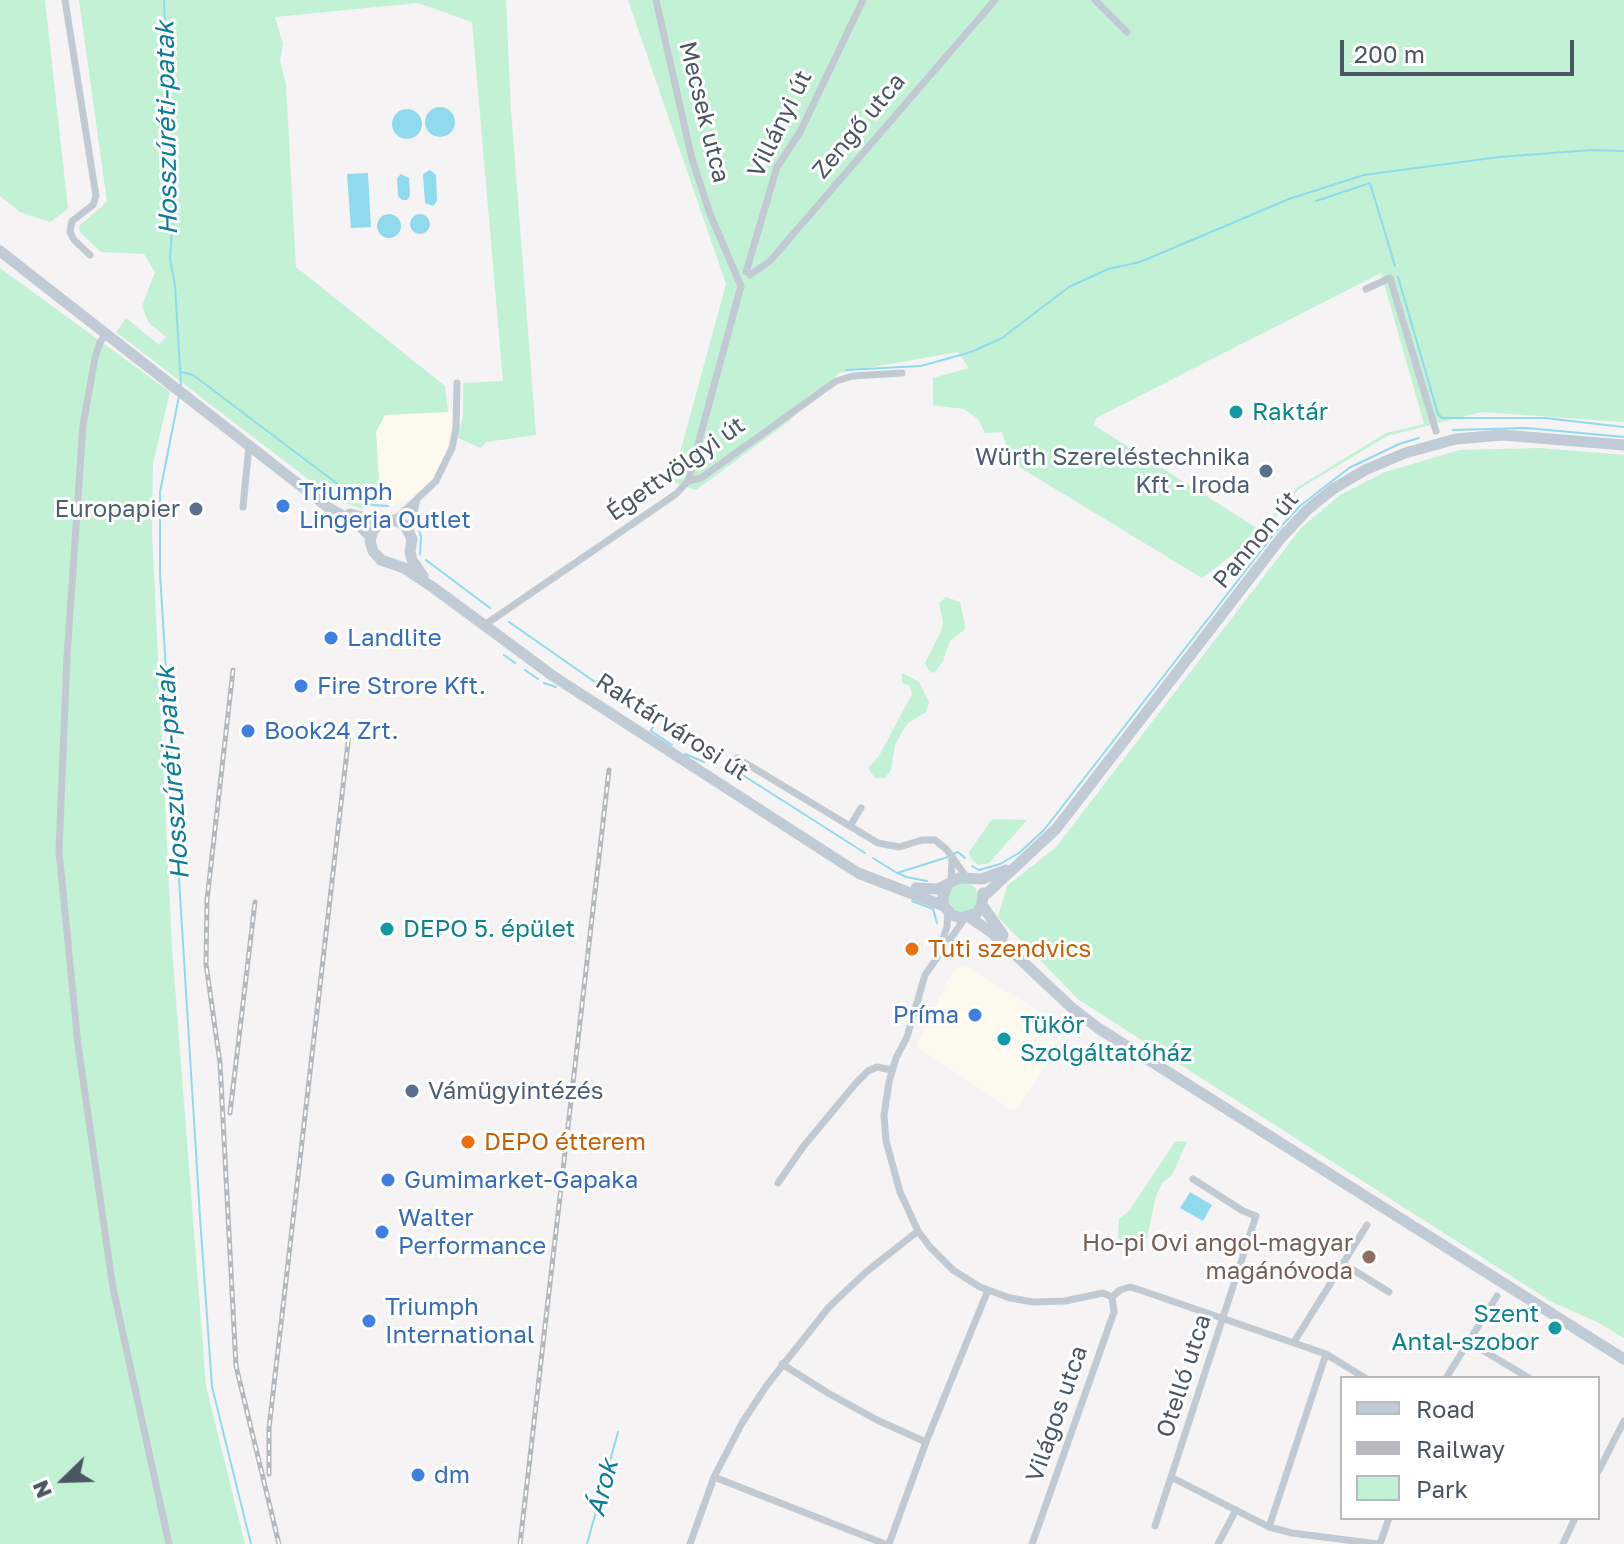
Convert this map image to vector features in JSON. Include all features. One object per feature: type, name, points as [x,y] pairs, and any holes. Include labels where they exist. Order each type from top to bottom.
[{"type":"main road","name":"Raktárvárosi út","points":[[0,251],[329,508],[360,526],[371,537],[375,554],[381,560],[393,562],[434,588],[483,626],[608,712],[858,873],[946,909],[956,917],[967,918],[986,927],[1035,971]]},
{"type":"main road","name":"Pannon út","points":[[983,901],[1056,829],[1281,538],[1307,510],[1333,489],[1365,470],[1405,453],[1456,439],[1502,435],[1624,445]]},
{"type":"main road","name":"Raktárvárosi út","points":[[322,501],[363,519],[401,523],[410,531]]},
{"type":"main road","points":[[371,537],[376,527],[388,521]]},
{"type":"main road","points":[[393,562],[410,552],[410,531]]},
{"type":"main road","name":"Raktárvárosi út","points":[[410,552],[417,569],[434,588]]},
{"type":"main road","name":"Pannon út","points":[[969,878],[996,875],[1027,858]]},
{"type":"main road","name":"Raktárvárosi út","points":[[894,887],[931,890],[969,878]]},
{"type":"main road","points":[[969,878],[980,886],[983,901],[995,926],[1071,1007],[1098,1028],[1624,1359]]},
{"type":"main road","points":[[946,909],[943,892],[949,883]]},
{"type":"main road","points":[[967,918],[977,913],[983,901]]},
{"type":"street","points":[[65,0],[96,196],[93,205],[72,221],[70,232],[90,255]]},
{"type":"street","name":"Mecsek utca","points":[[656,0],[692,159],[710,214],[741,286]]},
{"type":"street","name":"Villányi út","points":[[748,273],[777,167],[800,132],[863,0]]},
{"type":"street","name":"Zengő utca","points":[[748,273],[770,261],[995,0]]},
{"type":"street","points":[[1095,0],[1127,32]]},
{"type":"street","points":[[688,481],[741,286],[750,284],[748,273],[738,273],[736,277]]},
{"type":"street","points":[[1366,289],[1390,278],[1436,431]]},
{"type":"street","points":[[107,333],[100,342],[95,358],[83,425],[67,657],[59,851],[78,1045],[113,1288],[169,1544]]},
{"type":"street","name":"Égettvölgyi út","points":[[483,626],[676,494],[688,481],[701,478],[836,381],[853,376],[902,373]]},
{"type":"street","points":[[418,498],[436,481],[452,448],[456,429],[457,383]]},
{"type":"street","points":[[243,507],[249,443]]},
{"type":"street","points":[[388,521],[417,499],[410,531]]},
{"type":"street","points":[[737,758],[878,843],[891,847],[935,840],[969,878]]},
{"type":"street","points":[[850,826],[861,808]]},
{"type":"street","points":[[949,883],[952,859]]},
{"type":"street","points":[[937,956],[947,927],[946,909]]},
{"type":"street","points":[[967,918],[925,975],[907,1037],[892,1070],[885,1106],[886,1141],[894,1175],[918,1231],[947,1265],[988,1290],[1033,1302],[1065,1301],[1103,1293],[1112,1297],[1130,1287],[1326,1354],[1362,1376]]},
{"type":"street","points":[[778,1183],[803,1147],[868,1071],[877,1067],[892,1070]]},
{"type":"street","name":"Otelló utca","points":[[1155,1526],[1256,1216],[1193,1179]]},
{"type":"street","points":[[1294,1342],[1367,1225]]},
{"type":"street","points":[[690,1544],[714,1477],[742,1423],[782,1364],[829,1307],[866,1272],[918,1231]]},
{"type":"street","points":[[1342,1263],[1389,1292]]},
{"type":"street","points":[[714,1477],[887,1544],[988,1290]]},
{"type":"street","points":[[1447,1376],[1497,1296]]},
{"type":"street","name":"Világos utca","points":[[1032,1544],[1114,1312],[1112,1297]]},
{"type":"street","points":[[1469,1342],[1526,1376]]},
{"type":"street","points":[[1269,1527],[1326,1354]]},
{"type":"street","points":[[782,1364],[877,1420],[926,1442]]},
{"type":"street","points":[[1600,1468],[1624,1421]]},
{"type":"street","points":[[1171,1477],[1269,1527],[1292,1533],[1379,1544],[1388,1520]]},
{"type":"street","points":[[1218,1544],[1236,1510]]},
{"type":"street","points":[[1563,1544],[1574,1520]]},
{"type":"street","points":[[1291,1544],[1292,1533]]},
{"type":"shaded area","points":[[454,412],[447,452],[430,483],[409,499],[392,506],[380,495],[376,432],[385,414]]},
{"type":"shaded area","points":[[965,965],[1068,1030],[1018,1108],[1013,1111],[916,1046],[951,974]]},
{"type":"green space","points":[[0,0],[45,0],[68,209],[50,222],[20,212],[0,196]]},
{"type":"green space","points":[[79,0],[506,0],[511,110],[536,435],[486,442],[481,448],[458,438],[463,416],[463,383],[503,381],[472,22],[418,3],[275,17],[283,44],[280,61],[286,85],[296,267],[445,386],[448,412],[385,415],[376,432],[380,495],[363,509],[334,499],[116,332],[126,318],[159,345],[166,337],[149,323],[142,306],[155,272],[144,254],[101,252],[80,232],[79,226],[107,202]]},
{"type":"green space","points":[[628,0],[1624,0],[1624,422],[1482,412],[1387,436],[1299,489],[1261,533],[1202,578],[1011,462],[1002,432],[985,433],[978,419],[964,409],[933,405],[933,378],[969,368],[958,352],[839,373],[788,422],[696,490],[672,482],[726,284]],"holes":[[[1381,273],[1424,424],[1386,433],[1298,487],[1260,530],[1094,425],[1096,418]]]},
{"type":"green space","points":[[0,268],[170,392],[153,463],[152,533],[172,948],[206,1386],[245,1544],[0,1544]]},
{"type":"green space","points":[[1540,448],[1624,455],[1624,1338],[1552,1302],[1079,1000],[998,917],[1007,886],[1056,847],[1301,528],[1340,495],[1385,472],[1460,450]]},
{"type":"green space","points":[[946,597],[960,602],[965,625],[964,630],[950,641],[943,661],[934,673],[925,663],[941,631],[943,622],[939,603]]},
{"type":"green space","points":[[902,673],[919,682],[929,702],[926,712],[908,723],[902,732],[895,745],[891,770],[885,778],[875,778],[868,768],[879,756],[912,694],[910,686],[902,683]]},
{"type":"green space","points":[[992,819],[1027,820],[989,863],[979,865],[972,860],[969,852]]},
{"type":"green space","points":[[964,883],[975,887],[979,898],[975,909],[964,913],[953,909],[949,898],[953,887]]},
{"type":"green space","points":[[1175,1142],[1187,1142],[1172,1175],[1162,1183],[1156,1196],[1147,1238],[1136,1249],[1125,1246],[1118,1237],[1119,1219],[1129,1211]]},
{"type":"water","points":[[440,107],[446,108],[454,116],[454,128],[446,136],[440,137],[434,136],[426,128],[425,122],[426,116],[434,108]]},
{"type":"water","points":[[407,109],[413,110],[421,118],[421,130],[413,138],[407,139],[401,138],[393,130],[392,124],[393,118],[401,110]]},
{"type":"water","points":[[430,170],[436,175],[437,201],[433,206],[425,203],[423,174]]},
{"type":"water","points":[[368,173],[371,227],[351,228],[347,174]]},
{"type":"water","points":[[401,174],[409,178],[410,196],[407,200],[398,196],[397,178]]},
{"type":"water","points":[[389,214],[398,217],[401,226],[398,235],[389,238],[380,235],[377,226],[380,217]]},
{"type":"water","points":[[416,214],[424,214],[430,224],[424,234],[416,234],[410,228],[410,220]]},
{"type":"water","points":[[1190,1192],[1212,1205],[1203,1221],[1180,1208]]},
{"type":"waterway","name":"Hosszúréti-patak","points":[[164,0],[172,229],[170,259],[175,285],[181,386]]},
{"type":"waterway","points":[[846,370],[921,366],[971,352],[1002,338],[1069,287],[1108,269],[1140,262],[1289,199],[1364,175],[1499,157],[1592,150],[1624,151]]},
{"type":"waterway","points":[[1316,201],[1370,183],[1395,266]]},
{"type":"waterway","points":[[1398,277],[1438,414],[1442,418],[1545,418],[1624,427]]},
{"type":"waterway","points":[[181,372],[193,375],[351,494],[372,505],[388,506]]},
{"type":"waterway","name":"Hosszúréti-patak","points":[[179,396],[160,492],[160,573],[200,1217],[212,1387],[251,1544]]},
{"type":"waterway","points":[[1453,430],[1526,428],[1624,437]]},
{"type":"waterway","points":[[972,866],[979,870],[1000,864],[1019,853],[1044,830],[1274,534],[1300,506],[1349,468],[1419,438]]},
{"type":"waterway","points":[[417,522],[421,537],[420,554]]},
{"type":"waterway","points":[[426,560],[490,608]]},
{"type":"waterway","points":[[509,622],[654,723],[651,731],[672,745]]},
{"type":"waterway","points":[[504,655],[515,663]]},
{"type":"waterway","points":[[525,670],[538,679]]},
{"type":"waterway","points":[[544,683],[556,687]]},
{"type":"waterway","points":[[685,754],[704,762]]},
{"type":"waterway","points":[[727,765],[865,853]]},
{"type":"waterway","points":[[953,854],[958,852],[965,858]]},
{"type":"waterway","points":[[873,858],[897,873],[948,857]]},
{"type":"waterway","points":[[898,873],[927,881]]},
{"type":"waterway","points":[[912,901],[933,909],[937,923]]},
{"type":"waterway","name":"Árok","points":[[587,1544],[618,1432]]},
{"type":"railway","points":[[233,670],[207,900],[206,964],[220,1063],[236,1366],[279,1544]]},
{"type":"railway","points":[[269,1474],[269,1428],[349,734]]},
{"type":"railway","points":[[520,1544],[609,770]]},
{"type":"railway","points":[[230,1113],[255,902]]},
{"type":"place","name":"Raktár","points":[[1236,412]]},
{"type":"place","name":"Würth Szereléstechnika Kft - Iroda","points":[[1266,471]]},
{"type":"place","name":"Triumph Lingeria Outlet","points":[[283,506]]},
{"type":"place","name":"Europapier","points":[[196,509]]},
{"type":"place","name":"Landlite","points":[[331,638]]},
{"type":"place","name":"Fire Strore Kft.","points":[[301,686]]},
{"type":"place","name":"Book24 Zrt.","points":[[248,731]]},
{"type":"place","name":"DEPO 5. épület","points":[[387,929]]},
{"type":"place","name":"Tuti szendvics","points":[[912,949]]},
{"type":"place","name":"Príma","points":[[975,1015]]},
{"type":"place","name":"Tükör Szolgáltatóház","points":[[1004,1039]]},
{"type":"place","name":"Vámügyintézés","points":[[412,1091]]},
{"type":"place","name":"DEPO étterem","points":[[468,1142]]},
{"type":"place","name":"Gumimarket-Gapaka","points":[[388,1180]]},
{"type":"place","name":"Walter Performance","points":[[382,1232]]},
{"type":"place","name":"Ho-pi Ovi angol-magyar magánóvoda","points":[[1369,1257]]},
{"type":"place","name":"Triumph International","points":[[369,1321]]},
{"type":"place","name":"Szent Antal-szobor","points":[[1555,1328]]},
{"type":"place","name":"dm","points":[[418,1475]]}]
